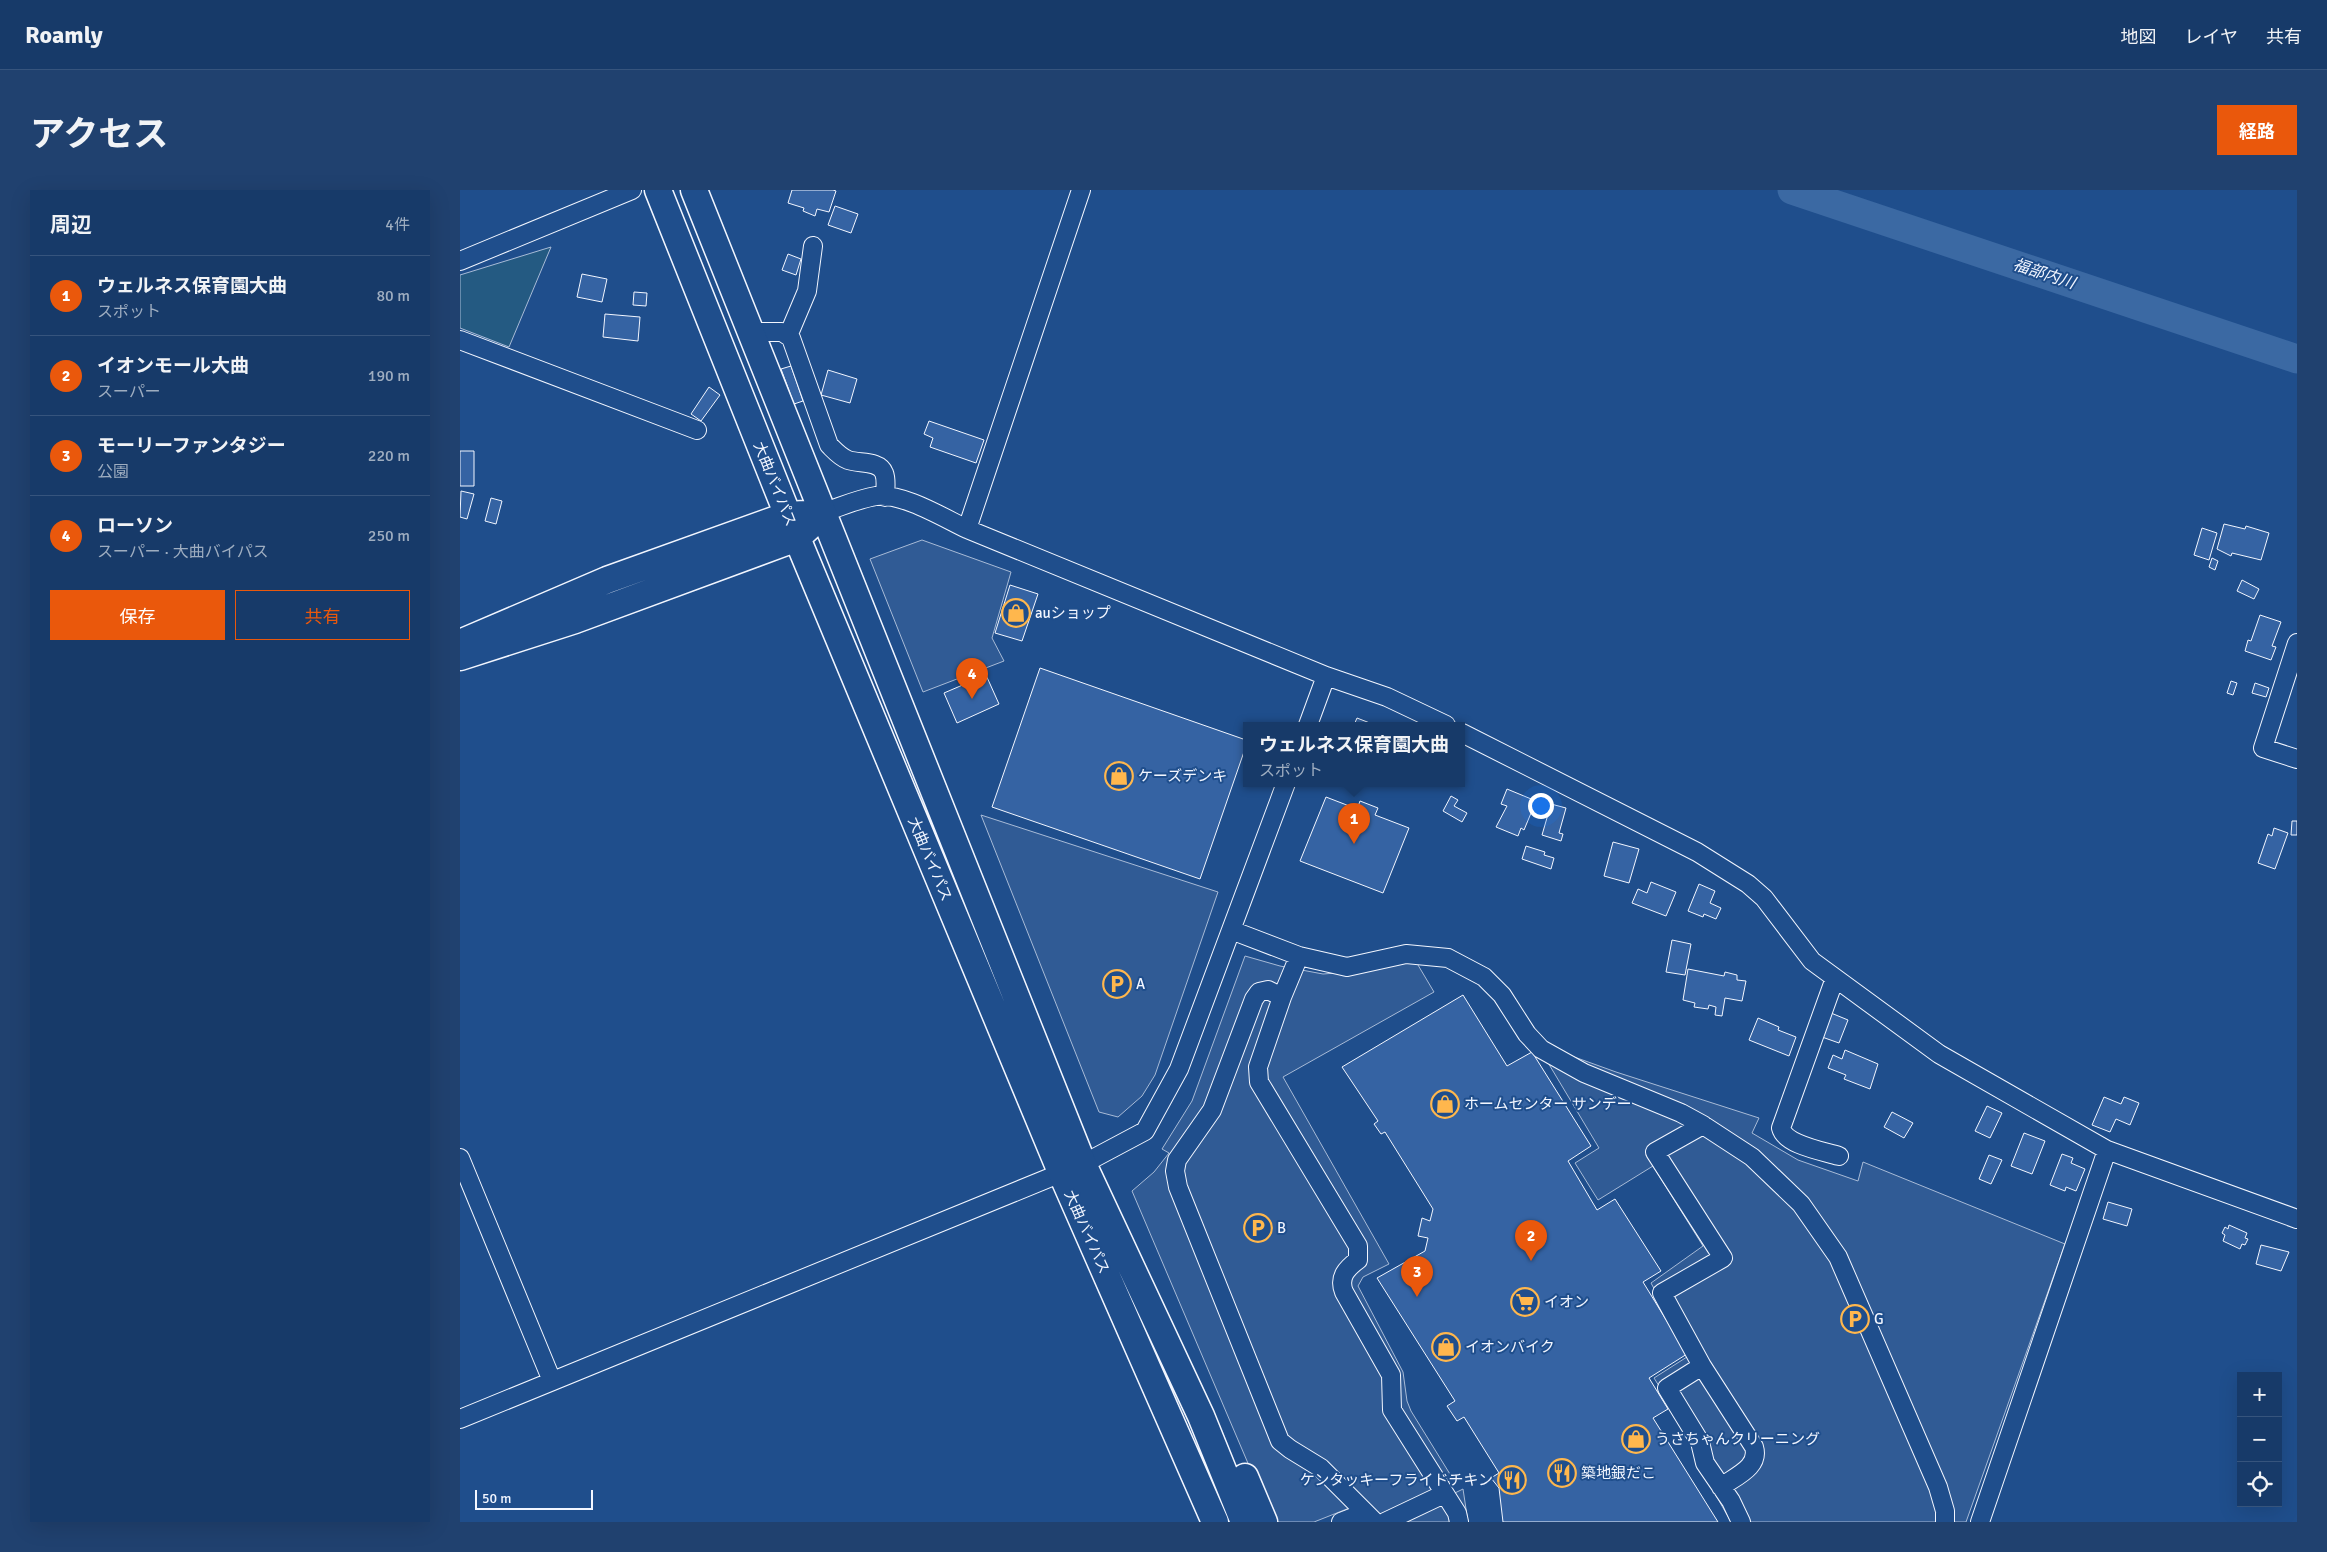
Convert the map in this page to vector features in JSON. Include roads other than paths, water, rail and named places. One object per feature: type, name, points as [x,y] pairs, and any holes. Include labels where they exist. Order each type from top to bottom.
[{"type":"highway","name":"大曲バイパス","points":[[658,190],[792,526],[1072,1168],[1201,1416],[1244,1522]]},
{"type":"highway","name":"大曲バイパス","points":[[694,190],[753,332],[824,512],[1072,1168],[1215,1522]]},
{"type":"highway","points":[[460,657],[575,620],[824,512]]},
{"type":"highway","points":[[460,643],[606,580],[792,526]]},
{"type":"highway","points":[[1201,1416],[1228,1435],[1264,1522]]},
{"type":"street","points":[[460,261],[632,190]]},
{"type":"street","points":[[967,529],[1081,190]]},
{"type":"street","points":[[788,336],[807,291],[813,246]]},
{"type":"street","points":[[753,332],[772,330],[782,332],[791,338],[829,445],[846,460],[878,465],[885,475],[885,497]]},
{"type":"street","points":[[460,340],[697,430]]},
{"type":"street","points":[[824,512],[877,496],[916,505],[967,529],[1326,676],[1387,697],[1440,722]]},
{"type":"street","points":[[2297,643],[2263,748],[2297,759]]},
{"type":"street","points":[[1309,722],[1326,676]]},
{"type":"street","points":[[1465,735],[1697,852],[1729,871],[1764,898],[1812,961],[1939,1054],[2107,1150],[2297,1219]]},
{"type":"street","points":[[460,1418],[1072,1168],[1145,1131],[1179,1070],[1285,787]]},
{"type":"street","points":[[1232,930],[1299,956],[1327,964],[1347,967],[1406,954],[1448,958],[1484,977],[1502,995],[1527,1034],[1542,1049],[1584,1073],[1681,1113],[1703,1125],[1752,1158],[1803,1207],[1838,1257],[1938,1487],[1945,1511],[1945,1522]]},
{"type":"street","points":[[1299,956],[1282,997],[1258,1067],[1259,1082],[1358,1246],[1358,1260],[1346,1270],[1342,1286],[1391,1375],[1392,1410],[1457,1513],[1459,1522]]},
{"type":"street","points":[[1835,978],[1781,1128],[1782,1134],[1790,1141],[1839,1156]]},
{"type":"street","points":[[1282,997],[1268,990],[1258,992],[1212,1110],[1177,1160],[1175,1171],[1178,1187],[1280,1441],[1321,1468],[1373,1520]]},
{"type":"street","points":[[1703,1125],[1655,1152],[1724,1258],[1662,1292],[1702,1366],[1754,1447],[1756,1456],[1754,1463],[1722,1488]]},
{"type":"street","points":[[1980,1522],[2107,1150]]},
{"type":"street","points":[[460,1158],[552,1381]]},
{"type":"street","points":[[1702,1366],[1667,1388],[1700,1442],[1705,1463],[1722,1488],[1740,1522]]},
{"type":"street","points":[[1342,1522],[1373,1520],[1444,1494]]},
{"type":"waterway","name":"福部内川","points":[[1792,190],[2297,359]]},
{"type":"place","name":"auショップ","points":[[1016,613]]},
{"type":"place","name":"ローソン","points":[[972,699]]},
{"type":"place","name":"ケーズデンキ","points":[[1119,776]]},
{"type":"place","name":"ウェルネス保育園大曲","points":[[1354,844]]},
{"type":"place","name":"A","points":[[1117,984]]},
{"type":"place","name":"ホームセンター サンデー","points":[[1445,1104]]},
{"type":"place","name":"B","points":[[1258,1228]]},
{"type":"place","name":"イオンモール大曲","points":[[1531,1261]]},
{"type":"place","name":"モーリーファンタジー","points":[[1417,1297]]},
{"type":"place","name":"イオン","points":[[1525,1302]]},
{"type":"place","name":"G","points":[[1855,1319]]},
{"type":"place","name":"イオンバイク","points":[[1446,1347]]},
{"type":"place","name":"うさちゃんクリーニング","points":[[1636,1439]]},
{"type":"place","name":"築地銀だこ","points":[[1562,1473]]},
{"type":"place","name":"ケンタッキーフライドチキン","points":[[1512,1480]]}]
